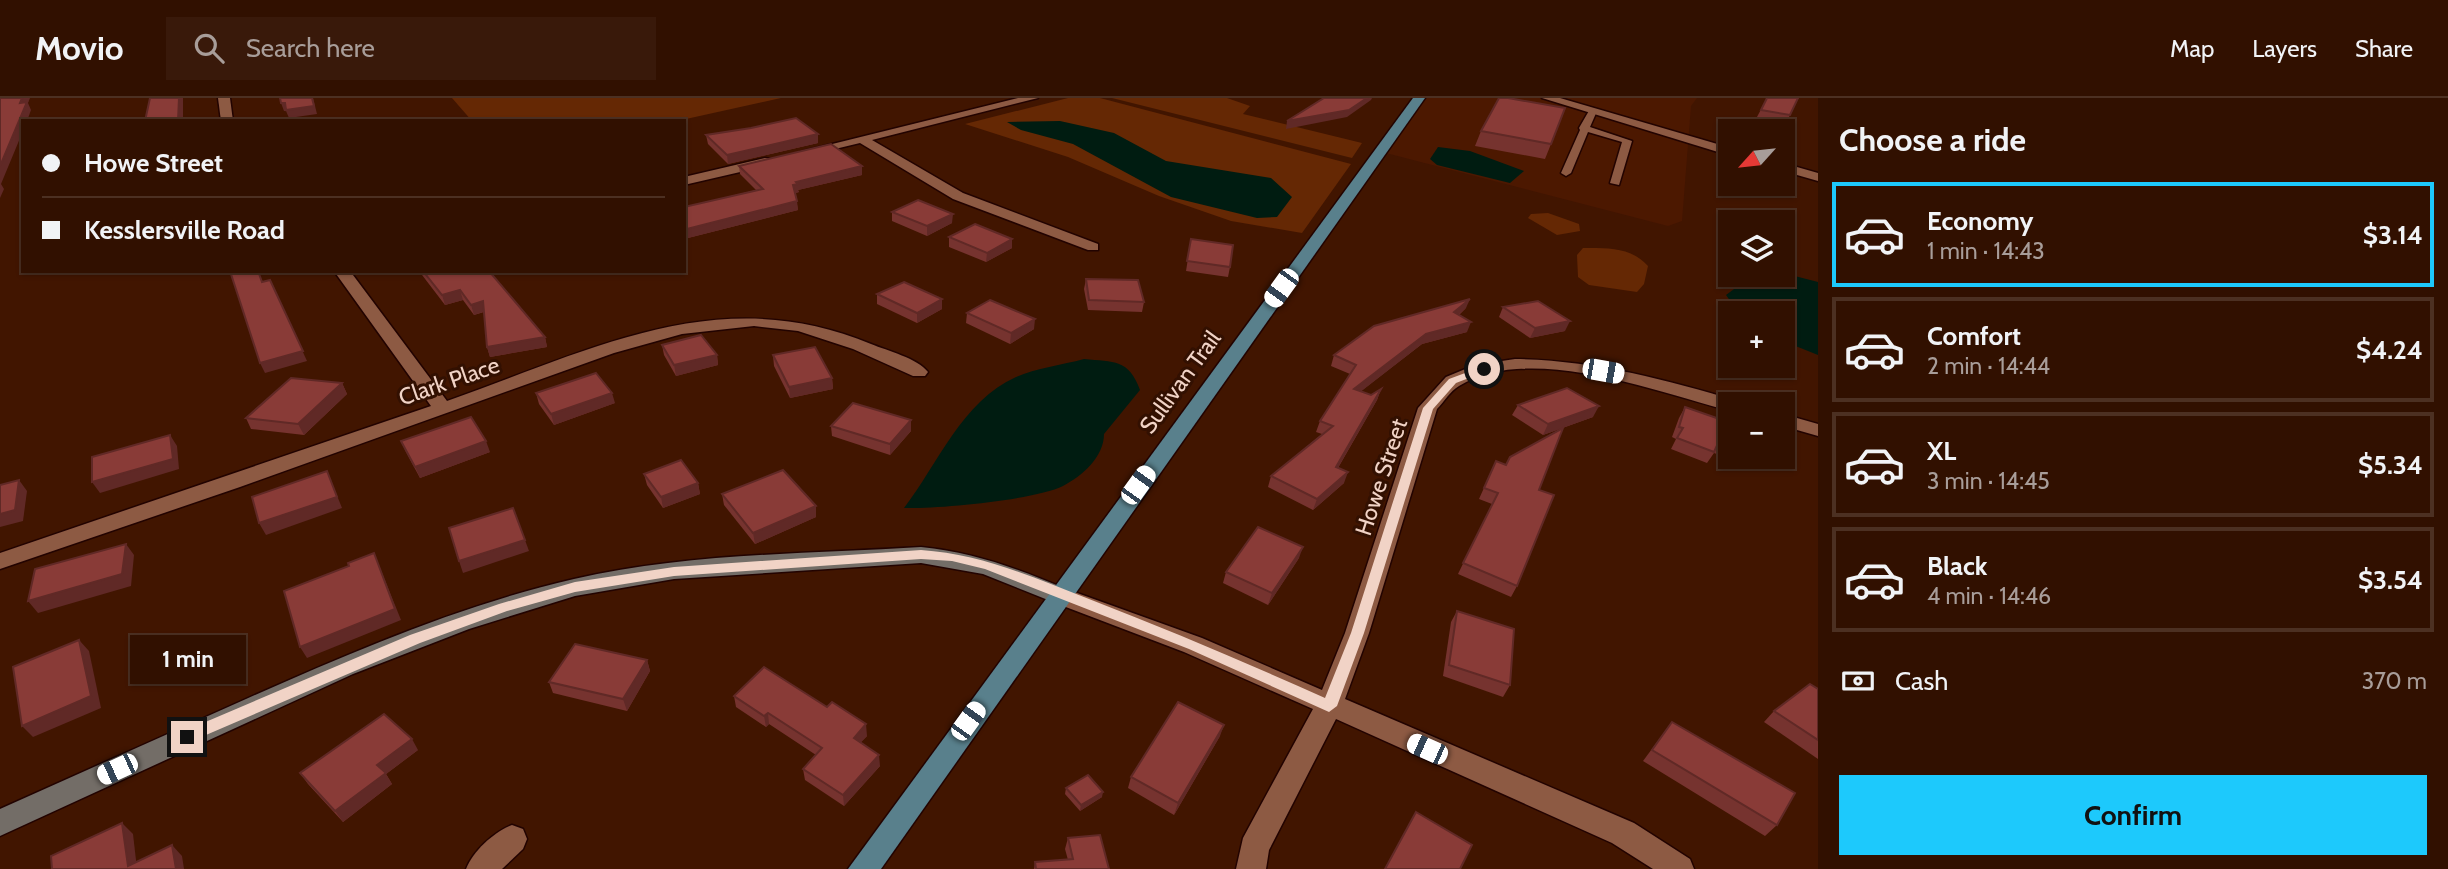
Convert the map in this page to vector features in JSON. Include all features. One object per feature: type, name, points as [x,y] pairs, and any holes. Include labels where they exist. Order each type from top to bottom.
[{"type":"main road","name":"Sullivan Trail","points":[[863,869],[1058,595],[1419,98]]},
{"type":"main road","points":[[0,823],[344,667],[460,622],[575,587],[674,572],[921,555],[952,556],[988,565],[1058,595]]},
{"type":"street","points":[[224,98],[227,119]]},
{"type":"street","points":[[794,155],[1032,98]]},
{"type":"street","points":[[1548,98],[1718,148]]},
{"type":"street","points":[[863,139],[958,196],[1093,247]]},
{"type":"street","points":[[686,181],[781,159]]},
{"type":"street","points":[[1802,173],[1818,163]]},
{"type":"street","points":[[1796,171],[1818,177]]},
{"type":"street","points":[[343,273],[443,409]]},
{"type":"street","name":"Clark Place","points":[[0,562],[656,336],[714,323],[795,324],[828,332],[919,372]]},
{"type":"street","name":"Howe Street","points":[[1251,869],[1254,849],[1329,706],[1357,633],[1428,408],[1452,381],[1484,369],[1557,365],[1618,374],[1718,401]]},
{"type":"street","points":[[1795,423],[1818,430]]},
{"type":"street","points":[[1058,595],[1193,645],[1623,833],[1679,869]]},
{"type":"street","points":[[481,869],[512,839]]},
{"type":"lane","points":[[1566,173],[1583,128],[1593,111]]},
{"type":"lane","points":[[1583,128],[1627,141],[1615,183]]},
{"type":"shaded area","points":[[452,98],[781,98],[686,119],[470,119]]},
{"type":"shaded area","points":[[1068,98],[1100,98],[1351,164],[1302,233],[1231,221],[1159,196],[1068,157],[965,124]]},
{"type":"shaded area","points":[[1112,98],[1227,98],[1250,106],[1243,114],[1362,143],[1352,158]]},
{"type":"shaded area","points":[[1419,98],[1697,98],[1691,106],[1682,221],[1668,226],[1386,153]]},
{"type":"shaded area","points":[[1060,121],[1114,133],[1166,161],[1271,178],[1292,197],[1277,217],[1257,218],[1171,197],[1073,144],[1021,130],[1007,122]]},
{"type":"shaded area","points":[[1438,147],[1470,151],[1524,171],[1510,183],[1437,165],[1430,159]]},
{"type":"shaded area","points":[[1548,213],[1579,224],[1580,231],[1557,235],[1528,218],[1531,214]]},
{"type":"shaded area","points":[[1583,248],[1610,249],[1634,255],[1648,266],[1644,284],[1637,292],[1589,285],[1578,277],[1577,255]]},
{"type":"shaded area","points":[[1795,276],[1818,282],[1818,355],[1795,346],[1795,301],[1730,301],[1726,295],[1737,287],[1795,287]]},
{"type":"shaded area","points":[[1084,359],[1112,362],[1125,367],[1131,372],[1140,390],[1104,434],[1100,450],[1091,465],[1077,477],[1049,491],[1009,499],[904,508],[952,435],[980,401],[1016,377]]},
{"type":"building","points":[[0,98],[22,98],[20,103],[27,102],[0,166]]},
{"type":"building","points":[[150,98],[179,98],[178,119],[145,119]]},
{"type":"building","points":[[280,98],[312,98],[314,106],[286,110],[285,103],[281,103]]},
{"type":"building","points":[[1324,98],[1367,98],[1349,110],[1287,121]]},
{"type":"building","points":[[1499,98],[1565,108],[1551,144],[1481,131]]},
{"type":"building","points":[[1767,98],[1798,98],[1790,115],[1761,110]]},
{"type":"building","points":[[796,118],[818,134],[727,155],[706,135],[751,128]]},
{"type":"building","points":[[831,144],[862,166],[796,182],[798,184],[793,185],[797,201],[687,229],[686,207],[763,189],[739,166]]},
{"type":"building","points":[[918,200],[953,214],[927,226],[892,212]]},
{"type":"building","points":[[975,224],[1012,239],[987,253],[949,237]]},
{"type":"building","points":[[1191,239],[1233,245],[1230,267],[1187,261]]},
{"type":"building","points":[[231,273],[259,273],[262,282],[270,280],[303,351],[260,363]]},
{"type":"building","points":[[425,273],[491,273],[545,337],[487,347],[483,301],[471,305],[460,290],[442,295]]},
{"type":"building","points":[[1086,279],[1138,280],[1144,302],[1089,300]]},
{"type":"building","points":[[904,282],[942,299],[917,313],[877,294]]},
{"type":"building","points":[[1470,299],[1454,312],[1471,322],[1426,334],[1354,389],[1371,395],[1381,389],[1336,467],[1348,472],[1317,499],[1271,476],[1333,426],[1320,421],[1356,365],[1334,355],[1374,326]]},
{"type":"building","points":[[990,300],[1035,319],[1011,333],[967,313]]},
{"type":"building","points":[[1538,301],[1570,321],[1535,328],[1503,307]]},
{"type":"building","points":[[701,335],[717,355],[674,365],[662,345]]},
{"type":"building","points":[[815,347],[832,378],[789,387],[773,355]]},
{"type":"building","points":[[596,373],[612,393],[551,414],[536,393]]},
{"type":"building","points":[[291,378],[342,383],[298,424],[246,418]]},
{"type":"building","points":[[1567,388],[1599,406],[1548,424],[1518,405]]},
{"type":"building","points":[[853,403],[911,420],[890,444],[831,426]]},
{"type":"building","points":[[1685,407],[1718,418],[1718,443],[1714,452],[1677,438],[1683,428],[1679,427]]},
{"type":"building","points":[[471,417],[486,441],[415,467],[401,441]]},
{"type":"building","points":[[1563,428],[1539,490],[1554,495],[1517,586],[1463,563],[1498,493],[1484,488],[1496,461],[1506,465],[1510,457]]},
{"type":"building","points":[[170,435],[173,459],[92,482],[92,457]]},
{"type":"building","points":[[681,460],[698,483],[661,497],[644,474]]},
{"type":"building","points":[[783,470],[816,506],[753,533],[722,494]]},
{"type":"building","points":[[327,471],[337,497],[259,523],[252,497]]},
{"type":"building","points":[[19,480],[15,510],[0,514],[0,485]]},
{"type":"building","points":[[513,508],[525,540],[459,561],[449,528]]},
{"type":"building","points":[[1258,527],[1303,547],[1272,593],[1226,572]]},
{"type":"building","points":[[126,544],[122,574],[28,601],[35,569]]},
{"type":"building","points":[[374,553],[395,609],[300,647],[284,591],[349,566],[348,563]]},
{"type":"building","points":[[1457,611],[1514,629],[1510,685],[1449,665]]},
{"type":"building","points":[[79,640],[91,696],[22,726],[13,667]]},
{"type":"building","points":[[575,644],[647,660],[623,699],[549,682]]},
{"type":"building","points":[[764,667],[827,707],[832,702],[866,724],[854,738],[879,755],[843,795],[803,769],[822,748],[768,713],[764,716],[734,696]]},
{"type":"building","points":[[1810,684],[1818,689],[1818,740],[1774,711]]},
{"type":"building","points":[[1178,702],[1224,725],[1178,803],[1131,777]]},
{"type":"building","points":[[384,714],[412,739],[377,765],[386,773],[335,811],[300,773]]},
{"type":"building","points":[[1672,722],[1795,793],[1777,825],[1652,750]]},
{"type":"building","points":[[1088,775],[1103,792],[1081,805],[1066,788]]},
{"type":"building","points":[[1416,812],[1472,845],[1460,869],[1385,869]]},
{"type":"building","points":[[122,823],[128,866],[172,845],[176,869],[52,869],[51,856]]},
{"type":"building","points":[[1100,835],[1109,869],[1036,869],[1035,862],[1073,859],[1068,838]]},
{"type":"route","points":[[187,737],[344,667],[415,639],[503,608],[575,587],[674,572],[881,556],[952,556],[988,565],[1058,595],[1193,645],[1329,706],[1357,633],[1428,408],[1452,381],[1484,369]]}]
